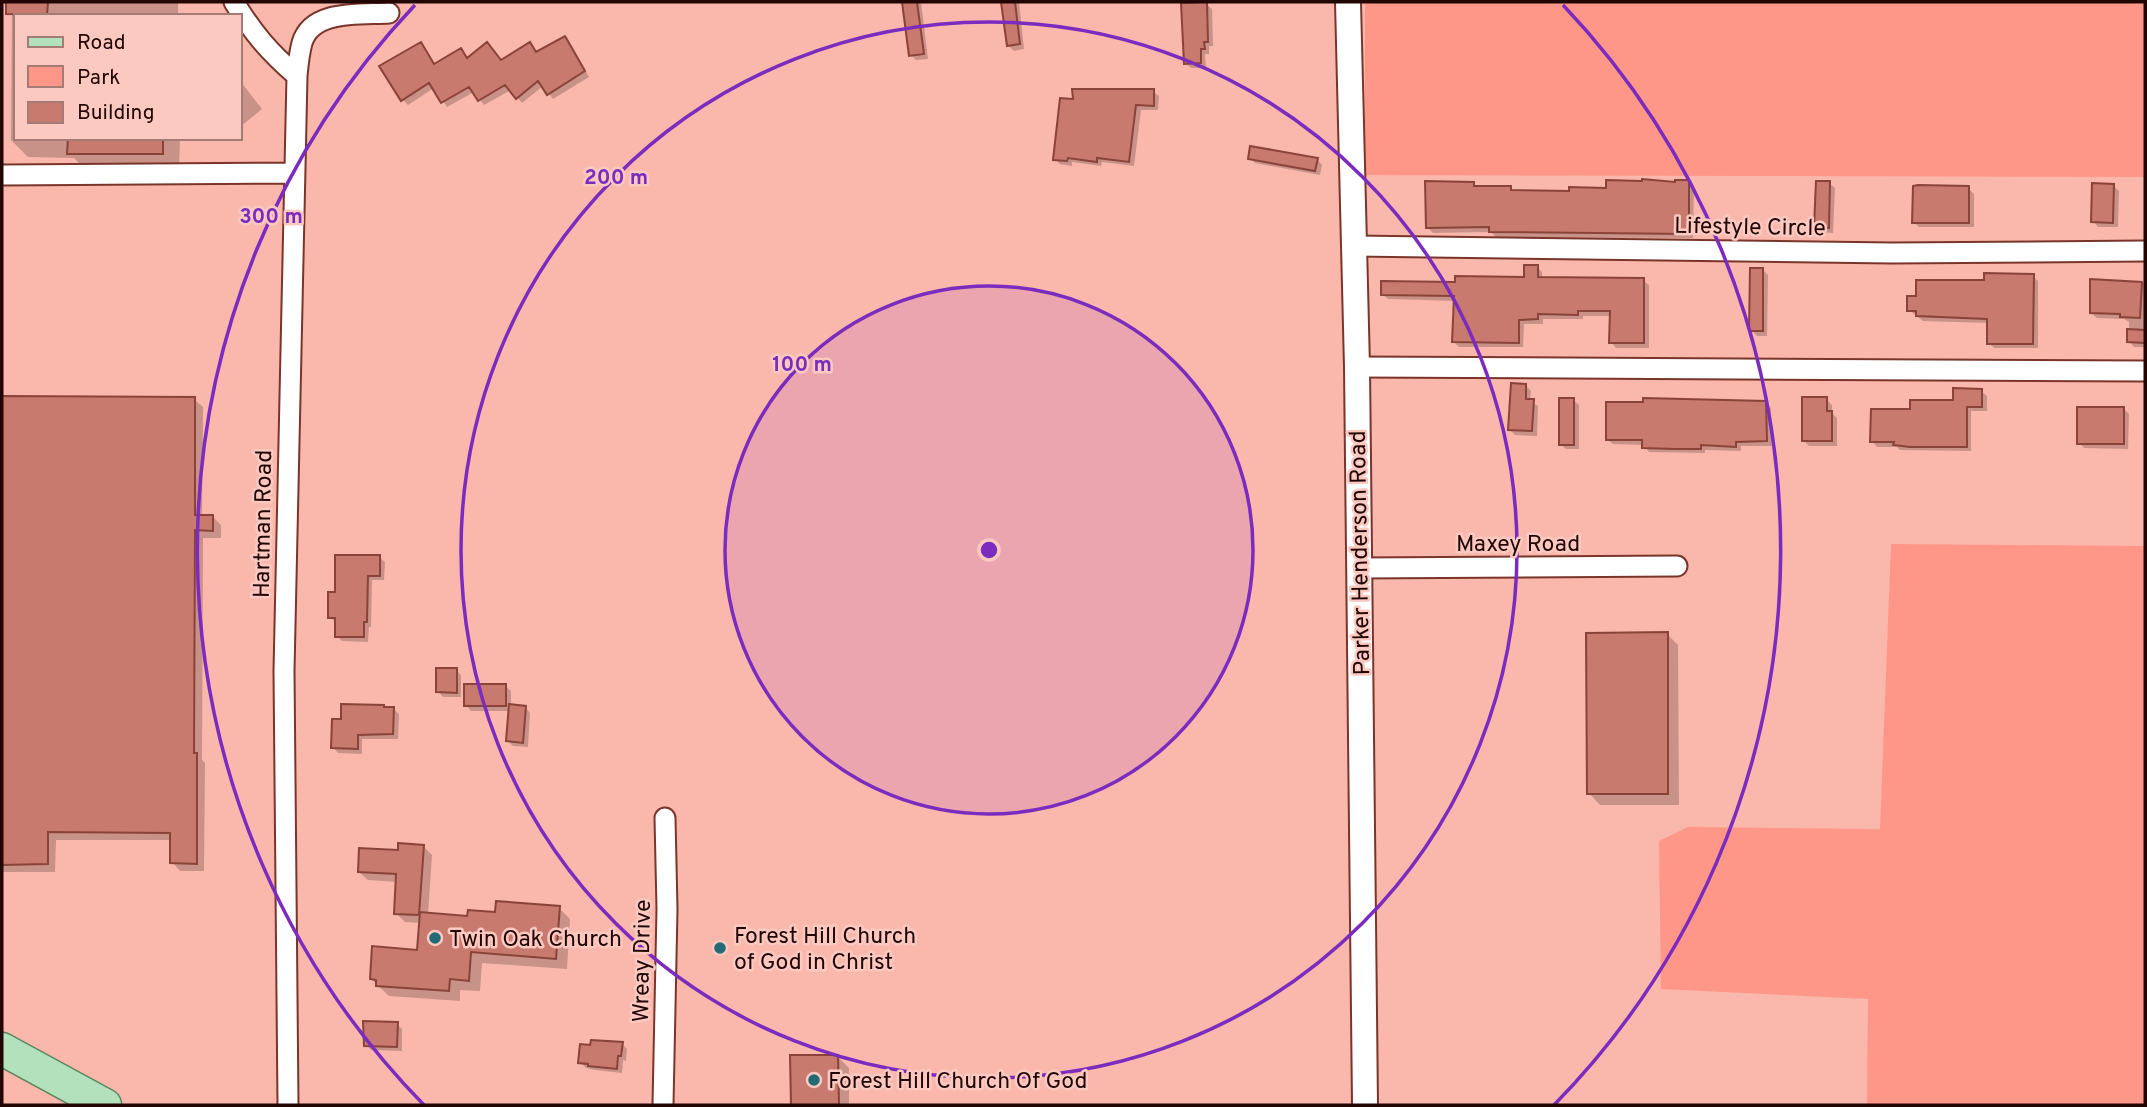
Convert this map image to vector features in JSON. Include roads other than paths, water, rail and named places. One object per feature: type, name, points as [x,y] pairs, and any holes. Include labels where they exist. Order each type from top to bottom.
[{"type":"main road","points":[[2,1049],[105,1105]]},
{"type":"street","name":"Parker Henderson Road","points":[[1348,2],[1357,367],[1365,1105]]},
{"type":"street","name":"Hartman Road","points":[[288,1105],[284,671],[297,76],[302,41],[317,23],[332,16],[389,13]]},
{"type":"street","points":[[242,15],[271,54],[297,76]]},
{"type":"street","points":[[2,175],[293,173]]},
{"type":"street","name":"Lifestyle Circle","points":[[1354,246],[1892,253],[2145,251]]},
{"type":"street","points":[[1357,367],[2145,371]]},
{"type":"street","name":"Maxey Road","points":[[1359,568],[1677,566]]},
{"type":"street","name":"Wreay Drive","points":[[663,1105],[667,909],[665,818]]},
{"type":"place","name":"Twin Oak Church","points":[[435,938]]},
{"type":"place","name":"Forest Hill Church of God in Christ","points":[[720,948]]},
{"type":"place","name":"Forest Hill Church Of God","points":[[814,1080]]}]
